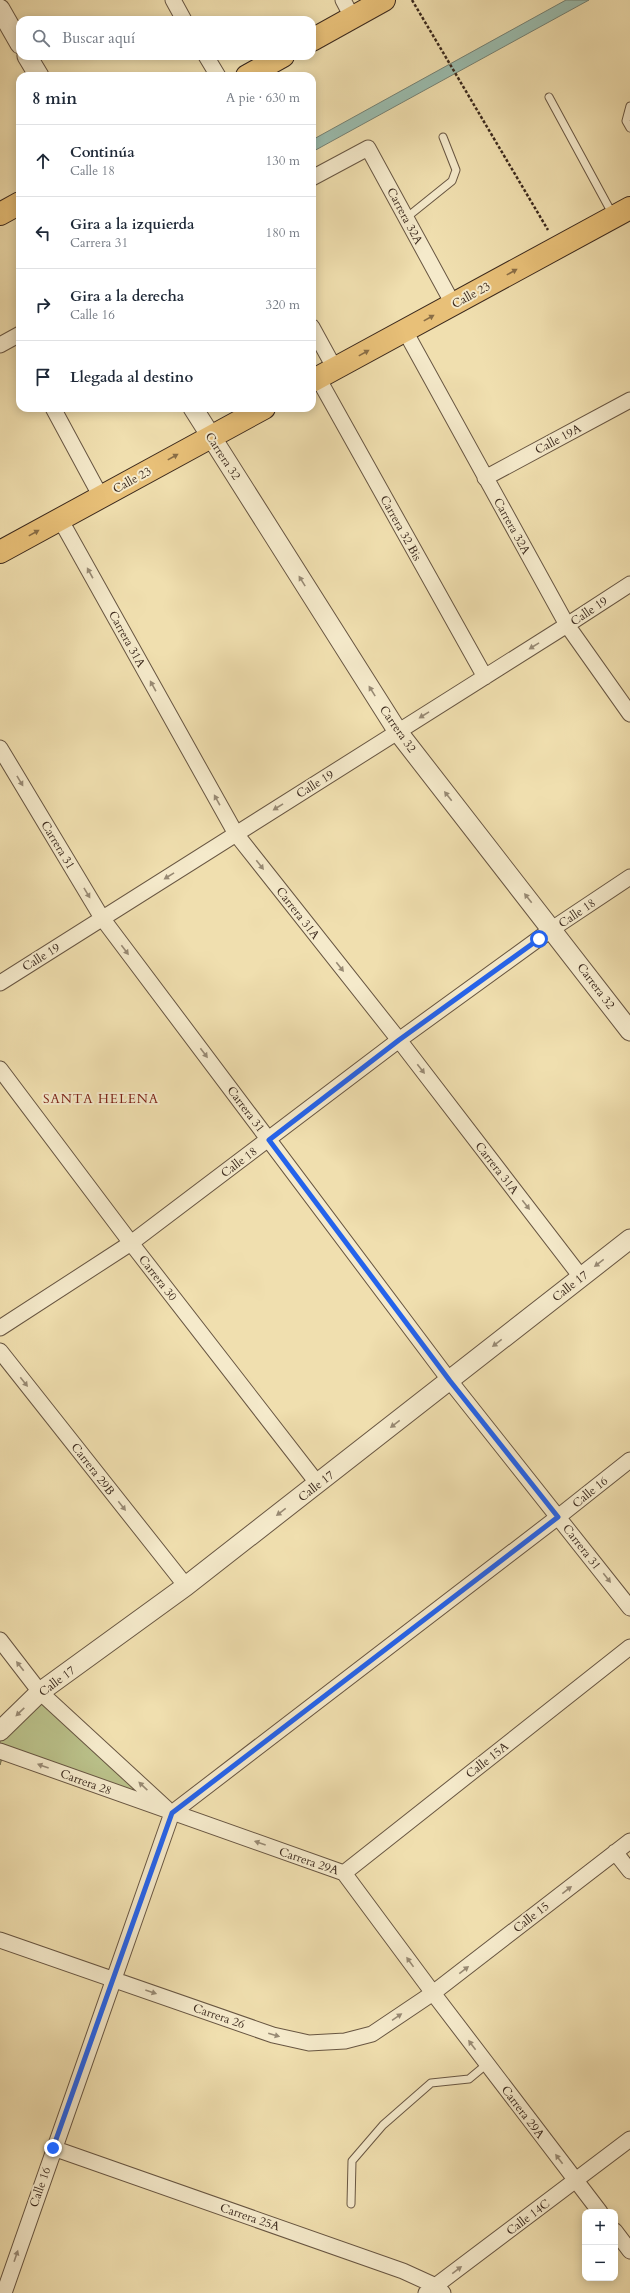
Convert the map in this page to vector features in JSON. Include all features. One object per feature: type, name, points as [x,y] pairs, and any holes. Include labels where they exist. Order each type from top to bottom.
[{"type":"main road","points":[[316,36],[348,8],[384,0]]},
{"type":"main road","points":[[254,72],[276,60]]},
{"type":"main road","points":[[0,214],[16,205]]},
{"type":"main road","name":"Calle 23","points":[[322,376],[622,212]]},
{"type":"main road","name":"Calle 23","points":[[0,552],[257,412]]},
{"type":"street","points":[[173,0],[182,16]]},
{"type":"street","points":[[0,9],[16,37]]},
{"type":"street","points":[[29,60],[37,72]]},
{"type":"street","points":[[208,60],[216,72]]},
{"type":"street","name":"Carrera 32A","points":[[316,176],[368,148],[453,304]]},
{"type":"street","name":"Carrera 32A","points":[[405,331],[567,625],[630,714]]},
{"type":"street","points":[[0,345],[16,339]]},
{"type":"street","name":"Carrera 32 Bis","points":[[316,347],[322,376],[485,677]]},
{"type":"street","name":"Calle 19A","points":[[485,478],[630,400]]},
{"type":"street","points":[[55,412],[101,497]]},
{"type":"street","name":"Carrera 32","points":[[195,412],[398,732],[630,1031]]},
{"type":"street","name":"Carrera 31A","points":[[60,519],[236,834],[399,1040],[581,1277]]},
{"type":"street","name":"Calle 19","points":[[0,983],[630,584]]},
{"type":"street","name":"Carrera 31","points":[[0,748],[102,918],[450,1381],[630,1608]]},
{"type":"street","name":"Calle 18","points":[[0,1328],[130,1243],[269,1140],[399,1040],[552,929],[630,877]]},
{"type":"street","name":"Carrera 30","points":[[0,1069],[130,1243],[318,1484]]},
{"type":"street","name":"Calle 17","points":[[0,1731],[40,1692],[186,1586],[630,1239]]},
{"type":"street","name":"Carrera 29B","points":[[0,1351],[186,1586]]},
{"type":"street","name":"Calle 16","points":[[4,2293],[53,2148],[172,1813],[630,1460]]},
{"type":"street","name":"Carrera 29A","points":[[0,1640],[40,1692],[172,1813],[344,1873],[433,1993],[598,2209]]},
{"type":"street","name":"Calle 15A","points":[[344,1873],[630,1647]]},
{"type":"street","name":"Carrera 28","points":[[0,1751],[172,1813]]},
{"type":"street","name":"Calle 15","points":[[433,1993],[630,1841]]},
{"type":"street","points":[[615,1852],[630,1871]]},
{"type":"street","name":"Carrera 26","points":[[0,1940],[273,2035],[309,2043],[345,2041],[372,2034],[433,1993]]},
{"type":"street","name":"Calle 14C","points":[[435,2291],[630,2139]]},
{"type":"street","name":"Carrera 25A","points":[[53,2148],[404,2271],[435,2291]]},
{"type":"street","points":[[618,2235],[630,2251]]},
{"type":"lane","points":[[549,98],[622,212]]},
{"type":"lane","points":[[630,106],[626,121],[630,128]]},
{"type":"lane","points":[[406,218],[452,181],[456,170],[443,137]]},
{"type":"lane","points":[[351,2204],[352,2161],[383,2125],[431,2083],[469,2080],[487,2064]]},
{"type":"path","points":[[412,0],[559,247]]},
{"type":"green space","points":[[40,1692],[172,1813],[4,1752],[0,1765],[0,1731]]},
{"type":"shaded area","points":[[566,0],[589,0],[316,150],[316,138]]},
{"type":"district","name":"SANTA HELENA","points":[[101,1099]]},
{"type":"route","points":[[53,2148],[172,1813],[558,1517],[450,1381],[269,1140],[399,1040],[539,939]]}]
